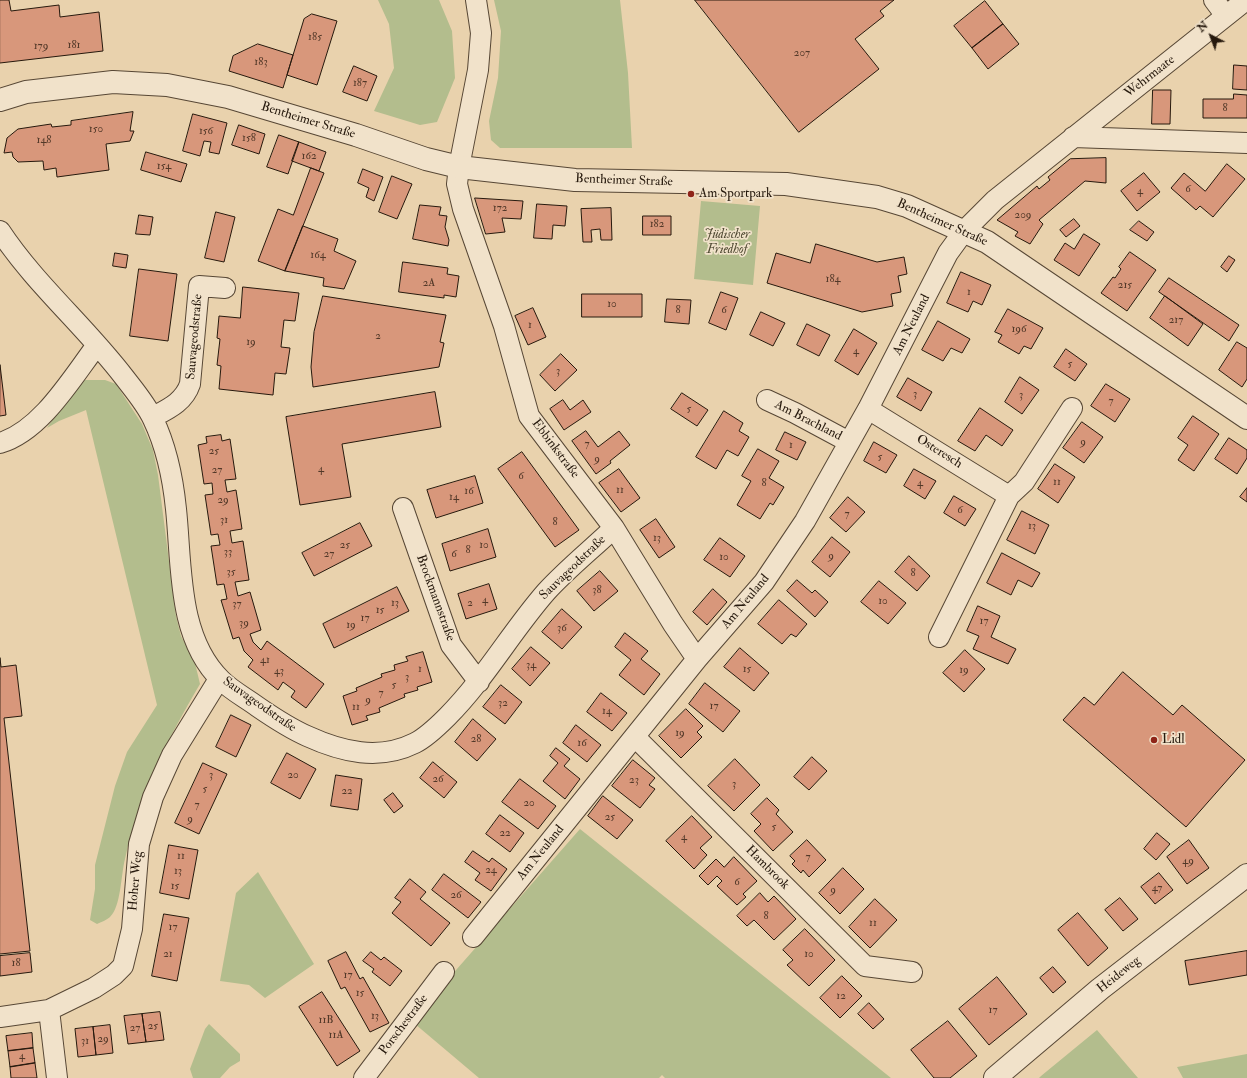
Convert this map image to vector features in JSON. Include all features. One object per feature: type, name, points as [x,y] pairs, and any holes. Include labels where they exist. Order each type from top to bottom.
[{"type":"street","points":[[458,167],[478,70],[481,33],[476,0]]},
{"type":"street","points":[[1214,0],[1226,16]]},
{"type":"street","name":"Wehrmaate","points":[[964,231],[995,200],[1246,0]]},
{"type":"street","name":"Bentheimer Straße","points":[[0,100],[26,92],[113,82],[174,86],[228,97],[356,134],[426,159],[458,167],[575,180],[786,184],[877,196],[907,206],[987,242],[1247,418]]},
{"type":"street","points":[[1073,137],[1247,144]]},
{"type":"street","name":"Ebbinkstraße","points":[[458,167],[457,184],[463,209],[504,326],[530,416],[614,528],[673,624],[697,659]]},
{"type":"street","name":"Sauvageodstraße","points":[[0,231],[40,282],[122,375],[152,417],[166,456],[170,476],[175,505],[185,603],[194,636],[204,658],[220,679],[235,692],[288,728],[322,742],[367,755],[392,751],[418,742],[436,728],[479,682],[548,590],[614,528]]},
{"type":"street","name":"Am Neuland","points":[[473,937],[697,659],[764,582],[805,521],[868,409],[948,253],[964,231]]},
{"type":"street","name":"Sauvageodstraße","points":[[152,417],[172,406],[187,395],[190,384],[199,286],[225,288]]},
{"type":"street","points":[[0,443],[31,426],[48,408],[97,345]]},
{"type":"street","name":"Am Brachland","points":[[767,400],[795,412],[849,442]]},
{"type":"street","points":[[939,636],[1009,496],[1024,482],[1072,408]]},
{"type":"street","name":"Osteresch","points":[[868,409],[1009,496]]},
{"type":"street","name":"Brockmannstraße","points":[[403,508],[451,646],[479,682]]},
{"type":"street","name":"Hoher Weg","points":[[0,1017],[49,1010],[94,988],[114,975],[123,966],[132,929],[139,844],[153,797],[172,755],[220,679]]},
{"type":"street","name":"Hambrook","points":[[635,737],[865,966],[912,972]]},
{"type":"street","name":"Heideweg","points":[[995,1078],[1100,989],[1247,875]]},
{"type":"street","name":"Porschestraße","points":[[364,1078],[444,972]]},
{"type":"street","points":[[49,1010],[57,1078]]},
{"type":"green space","points":[[378,0],[439,0],[452,31],[455,78],[437,122],[420,125],[374,111],[394,68],[389,24]]},
{"type":"green space","points":[[494,0],[620,0],[628,73],[632,148],[500,148],[491,140],[489,121],[498,78],[501,31]]},
{"type":"green space","name":"Jüdischer Friedhof","points":[[701,201],[760,206],[753,285],[694,279]]},
{"type":"green space","points":[[85,380],[105,380],[116,384],[142,424],[153,450],[158,475],[176,616],[181,636],[195,663],[200,684],[165,747],[146,790],[131,835],[124,865],[119,898],[114,912],[106,920],[97,924],[90,920],[95,889],[95,865],[115,786],[127,752],[157,705],[86,410],[59,421],[47,428],[73,388]]},
{"type":"green space","points":[[580,829],[891,1078],[665,1078],[662,1075],[659,1078],[479,1078],[415,1024],[449,978]]},
{"type":"green space","points":[[258,872],[314,964],[265,998],[249,985],[220,981],[236,893]]},
{"type":"green space","points":[[209,1024],[240,1054],[240,1061],[230,1067],[220,1078],[193,1078],[190,1069],[205,1029]]},
{"type":"green space","points":[[1097,1030],[1138,1078],[1039,1078],[1041,1076]]},
{"type":"green space","points":[[1247,1054],[1247,1078],[1183,1078],[1177,1067]]},
{"type":"building","points":[[0,0],[9,0],[11,11],[59,5],[60,17],[99,12],[103,51],[0,63]]},
{"type":"building","points":[[695,0],[894,0],[880,11],[884,16],[855,39],[879,69],[799,132]]},
{"type":"building","points":[[985,1],[1003,24],[972,48],[954,26]]},
{"type":"building","points":[[312,14],[337,21],[317,85],[287,75],[304,19]]},
{"type":"building","points":[[1003,24],[1019,44],[988,69],[972,48]]},
{"type":"building","points":[[258,44],[293,55],[283,88],[229,71],[233,56]]},
{"type":"building","points":[[1234,65],[1247,66],[1247,90],[1233,89]]},
{"type":"building","points":[[354,66],[377,76],[367,101],[343,92]]},
{"type":"building","points":[[1153,90],[1171,90],[1170,124],[1152,124]]},
{"type":"building","points":[[1234,94],[1247,95],[1247,118],[1203,118],[1203,99],[1233,99]]},
{"type":"building","points":[[133,112],[130,131],[134,131],[130,141],[106,144],[109,170],[57,177],[56,168],[44,170],[43,161],[18,162],[13,157],[12,152],[4,153],[7,138],[18,129],[51,124],[52,127],[71,125],[71,121]]},
{"type":"building","points":[[193,114],[227,123],[219,154],[209,152],[211,142],[204,141],[200,156],[183,151]]},
{"type":"building","points":[[239,125],[265,134],[259,154],[232,145]]},
{"type":"building","points":[[279,135],[299,142],[288,174],[267,167]]},
{"type":"building","points":[[299,142],[326,152],[319,171],[292,161]]},
{"type":"building","points":[[146,152],[187,164],[181,182],[141,170]]},
{"type":"building","points":[[1106,158],[1106,183],[1085,181],[1039,220],[1043,224],[1030,244],[1015,236],[1018,232],[997,220],[1037,186],[1039,189],[1050,180],[1048,177],[1070,159]]},
{"type":"building","points":[[1227,164],[1245,179],[1213,217],[1200,206],[1196,210],[1171,188],[1184,173],[1205,191]]},
{"type":"building","points":[[311,168],[324,173],[285,271],[258,261],[278,209],[293,215]]},
{"type":"building","points":[[363,169],[383,177],[374,201],[366,197],[369,188],[358,183]]},
{"type":"building","points":[[1144,173],[1160,192],[1137,211],[1121,191]]},
{"type":"building","points":[[392,176],[412,184],[397,219],[379,212]]},
{"type":"building","points":[[475,198],[523,201],[521,219],[502,218],[505,232],[486,234]]},
{"type":"building","points":[[537,204],[567,206],[565,226],[553,225],[552,239],[534,238]]},
{"type":"building","points":[[420,205],[441,207],[439,215],[447,216],[445,227],[449,240],[448,246],[413,239]]},
{"type":"building","points":[[611,208],[612,240],[601,240],[600,229],[591,230],[592,242],[583,242],[581,209]]},
{"type":"building","points":[[216,212],[235,217],[224,262],[205,258]]},
{"type":"building","points":[[139,215],[153,217],[150,235],[136,234]]},
{"type":"building","points":[[643,216],[671,216],[671,235],[643,235]]},
{"type":"building","points":[[1074,219],[1080,226],[1066,237],[1060,230]]},
{"type":"building","points":[[1139,221],[1154,232],[1147,241],[1130,230]]},
{"type":"building","points":[[303,226],[338,239],[334,251],[356,261],[344,289],[323,286],[324,278],[285,271]]},
{"type":"building","points":[[1084,234],[1100,244],[1079,276],[1054,260],[1065,243],[1074,249]]},
{"type":"building","points":[[816,244],[877,262],[904,257],[907,274],[898,276],[901,292],[891,294],[893,306],[862,312],[767,283],[776,253],[810,263]]},
{"type":"building","points":[[1130,252],[1156,270],[1127,311],[1101,293],[1113,277],[1115,278],[1121,269],[1119,267]]},
{"type":"building","points":[[115,253],[128,255],[126,268],[113,266]]},
{"type":"building","points":[[1229,256],[1235,260],[1227,272],[1221,267]]},
{"type":"building","points":[[403,262],[448,268],[447,274],[459,276],[456,297],[444,295],[444,298],[399,292]]},
{"type":"building","points":[[139,269],[177,274],[168,341],[130,336]]},
{"type":"building","points":[[961,272],[991,285],[982,305],[973,301],[968,312],[947,303]]},
{"type":"building","points":[[1169,278],[1239,325],[1229,341],[1159,292]]},
{"type":"building","points":[[243,287],[299,293],[295,321],[284,320],[281,347],[290,348],[286,374],[275,373],[273,395],[219,389],[221,366],[217,365],[220,339],[217,338],[219,316],[240,318]]},
{"type":"building","points":[[721,292],[738,298],[726,330],[709,323]]},
{"type":"building","points":[[582,294],[642,294],[642,317],[582,317]]},
{"type":"building","points":[[323,296],[446,315],[440,342],[444,343],[439,367],[313,387],[311,367],[314,332]]},
{"type":"building","points":[[1165,296],[1203,324],[1188,346],[1150,318]]},
{"type":"building","points":[[667,299],[691,300],[689,324],[665,322]]},
{"type":"building","points":[[533,308],[546,337],[528,345],[515,316]]},
{"type":"building","points":[[1008,309],[1043,328],[1031,349],[1024,346],[1019,354],[998,342],[1002,335],[995,332]]},
{"type":"building","points":[[761,312],[785,323],[773,346],[750,335]]},
{"type":"building","points":[[938,321],[970,339],[962,353],[951,348],[943,361],[922,350]]},
{"type":"building","points":[[807,324],[830,335],[819,356],[797,345]]},
{"type":"building","points":[[854,329],[877,343],[858,375],[835,361]]},
{"type":"building","points":[[1237,342],[1247,348],[1247,379],[1242,387],[1219,370]]},
{"type":"building","points":[[1066,349],[1087,364],[1075,381],[1054,367]]},
{"type":"building","points":[[561,354],[577,370],[555,391],[540,375]]},
{"type":"building","points":[[0,365],[6,415],[0,416]]},
{"type":"building","points":[[1020,377],[1039,390],[1022,414],[1005,402]]},
{"type":"building","points":[[908,378],[932,392],[921,411],[897,397]]},
{"type":"building","points":[[1106,384],[1130,399],[1115,422],[1091,406]]},
{"type":"building","points":[[435,392],[441,427],[342,444],[351,497],[300,505],[286,417]]},
{"type":"building","points":[[682,393],[708,410],[697,426],[671,409]]},
{"type":"building","points":[[563,400],[570,410],[583,400],[591,412],[564,430],[550,409]]},
{"type":"building","points":[[980,408],[1013,430],[1002,446],[986,435],[975,451],[958,441]]},
{"type":"building","points":[[724,411],[743,423],[739,431],[749,437],[738,456],[727,450],[716,469],[696,457]]},
{"type":"building","points":[[1193,416],[1219,434],[1194,471],[1178,460],[1188,445],[1178,438]]},
{"type":"building","points":[[1082,422],[1103,437],[1084,463],[1063,448]]},
{"type":"building","points":[[586,431],[598,447],[619,431],[630,445],[610,461],[611,463],[596,474],[572,441]]},
{"type":"building","points":[[785,432],[806,442],[797,460],[776,450]]},
{"type":"building","points":[[221,435],[222,441],[230,439],[236,479],[225,480],[227,492],[236,490],[242,529],[230,531],[232,543],[243,541],[249,580],[235,582],[238,596],[250,592],[261,630],[250,634],[253,642],[261,650],[267,641],[324,684],[306,708],[291,697],[295,691],[283,682],[278,690],[248,667],[253,660],[244,651],[239,637],[233,639],[221,600],[227,599],[224,584],[217,585],[211,546],[220,545],[218,534],[211,535],[205,495],[213,494],[212,483],[204,484],[198,445],[207,443],[206,437]]},
{"type":"building","points":[[1229,438],[1247,450],[1247,458],[1237,474],[1215,459]]},
{"type":"building","points":[[874,442],[897,455],[886,473],[864,461]]},
{"type":"building","points":[[758,449],[779,461],[769,478],[784,487],[773,505],[770,503],[760,519],[737,505],[751,481],[742,476]]},
{"type":"building","points":[[522,452],[579,530],[555,547],[498,469]]},
{"type":"building","points":[[1055,464],[1075,477],[1058,503],[1038,489]]},
{"type":"building","points":[[619,469],[640,498],[621,512],[599,483]]},
{"type":"building","points":[[914,469],[936,481],[925,499],[904,486]]},
{"type":"building","points":[[475,476],[483,503],[436,518],[427,490]]},
{"type":"building","points":[[1247,488],[1247,502],[1240,497]]},
{"type":"building","points":[[954,496],[976,509],[965,526],[944,513]]},
{"type":"building","points":[[848,497],[865,512],[846,532],[830,518]]},
{"type":"building","points":[[1022,511],[1049,525],[1035,554],[1007,540]]},
{"type":"building","points":[[656,519],[675,547],[659,558],[640,530]]},
{"type":"building","points":[[360,523],[372,546],[314,576],[302,553]]},
{"type":"building","points":[[488,529],[496,557],[450,571],[442,544]]},
{"type":"building","points":[[832,537],[850,552],[830,577],[812,562]]},
{"type":"building","points":[[720,538],[745,556],[730,577],[704,560]]},
{"type":"building","points":[[1002,553],[1040,573],[1032,587],[1018,580],[1011,595],[987,583]]},
{"type":"building","points":[[909,556],[930,576],[917,591],[895,572]]},
{"type":"building","points":[[600,571],[618,591],[594,611],[577,591]]},
{"type":"building","points":[[797,580],[812,593],[815,590],[828,602],[815,617],[787,591]]},
{"type":"building","points":[[879,581],[906,603],[888,624],[861,602]]},
{"type":"building","points":[[489,584],[497,609],[466,619],[458,594]]},
{"type":"building","points":[[397,587],[409,611],[334,648],[323,624]]},
{"type":"building","points":[[713,589],[727,602],[707,625],[693,612]]},
{"type":"building","points":[[779,600],[807,624],[796,637],[791,634],[782,644],[758,624]]},
{"type":"building","points":[[978,606],[1000,616],[991,637],[1016,649],[1008,664],[973,649],[979,636],[967,631]]},
{"type":"building","points":[[562,609],[582,627],[562,649],[542,632]]},
{"type":"building","points":[[625,633],[648,651],[641,659],[660,674],[644,695],[619,675],[631,660],[615,647]]},
{"type":"building","points":[[531,647],[550,663],[530,686],[512,669]]},
{"type":"building","points":[[740,648],[769,673],[754,691],[724,667]]},
{"type":"building","points":[[965,650],[985,669],[964,692],[943,673]]},
{"type":"building","points":[[423,652],[432,682],[417,687],[418,690],[404,694],[405,697],[379,708],[380,712],[366,716],[368,720],[352,725],[343,696],[357,691],[356,688],[382,677],[381,674],[395,670],[394,665],[408,661],[406,657]]},
{"type":"building","points":[[0,658],[1,667],[16,665],[22,716],[4,718],[30,951],[0,954]]},
{"type":"building","name":"Lidl","points":[[1123,672],[1173,715],[1182,705],[1245,760],[1186,827],[1063,720],[1084,697],[1094,705]]},
{"type":"building","points":[[705,683],[740,711],[723,732],[689,704]]},
{"type":"building","points":[[501,685],[522,702],[505,724],[483,707]]},
{"type":"building","points":[[601,693],[627,713],[612,731],[587,712]]},
{"type":"building","points":[[686,709],[703,726],[697,732],[702,737],[681,758],[659,736]]},
{"type":"building","points":[[231,715],[251,725],[236,757],[216,747]]},
{"type":"building","points":[[473,719],[496,739],[477,761],[455,742]]},
{"type":"building","points":[[576,725],[601,745],[587,762],[563,743]]},
{"type":"building","points":[[556,748],[570,759],[564,766],[580,779],[565,799],[543,781],[558,763],[550,756]]},
{"type":"building","points":[[287,753],[316,769],[300,799],[271,783]]},
{"type":"building","points":[[812,757],[827,771],[809,790],[794,777]]},
{"type":"building","points":[[735,759],[760,785],[734,811],[708,786]]},
{"type":"building","points":[[633,760],[655,778],[649,785],[655,789],[640,808],[612,786]]},
{"type":"building","points":[[433,762],[457,782],[444,798],[420,778]]},
{"type":"building","points":[[203,763],[227,774],[199,834],[175,823]]},
{"type":"building","points":[[336,775],[362,779],[358,810],[331,806]]},
{"type":"building","points":[[520,779],[556,806],[538,829],[502,802]]},
{"type":"building","points":[[393,793],[403,806],[394,813],[384,800]]},
{"type":"building","points":[[603,796],[633,820],[617,839],[588,816]]},
{"type":"building","points":[[767,798],[779,810],[776,814],[793,832],[773,851],[754,831],[761,824],[751,814]]},
{"type":"building","points":[[500,815],[524,833],[510,852],[486,834]]},
{"type":"building","points":[[692,816],[712,837],[700,848],[707,855],[694,869],[666,841]]},
{"type":"building","points":[[1157,833],[1170,844],[1156,860],[1144,849]]},
{"type":"building","points":[[807,840],[826,860],[809,877],[803,870],[801,873],[792,864],[795,861],[790,856]]},
{"type":"building","points":[[1189,840],[1209,868],[1187,884],[1167,857]]},
{"type":"building","points":[[169,845],[198,850],[189,899],[160,893]]},
{"type":"building","points":[[473,851],[489,862],[492,858],[507,869],[491,891],[475,880],[480,873],[465,862]]},
{"type":"building","points":[[734,857],[757,881],[743,894],[746,897],[737,905],[717,886],[722,881],[717,876],[708,885],[699,876],[716,859],[724,867]]},
{"type":"building","points":[[843,868],[864,889],[840,914],[819,893]]},
{"type":"building","points":[[1159,873],[1173,890],[1155,904],[1141,887]]},
{"type":"building","points":[[444,874],[481,902],[468,918],[432,890]]},
{"type":"building","points":[[410,879],[426,892],[420,899],[450,923],[431,946],[392,913],[401,902],[395,898]]},
{"type":"building","points":[[760,893],[768,902],[774,896],[796,919],[774,940],[754,920],[747,926],[737,916]]},
{"type":"building","points":[[1120,898],[1138,919],[1123,931],[1105,910]]},
{"type":"building","points":[[875,899],[897,920],[870,948],[849,927]]},
{"type":"building","points":[[1078,913],[1108,948],[1088,966],[1058,930]]},
{"type":"building","points":[[164,914],[189,918],[177,981],[152,976]]},
{"type":"building","points":[[805,929],[835,960],[809,986],[787,965],[793,960],[783,950]]},
{"type":"building","points":[[1247,951],[1247,975],[1189,985],[1185,961]]},
{"type":"building","points":[[346,952],[360,979],[363,977],[389,1023],[370,1032],[345,987],[341,989],[328,961]]},
{"type":"building","points":[[371,952],[381,960],[384,957],[402,971],[390,986],[372,972],[374,969],[363,961]]},
{"type":"building","points":[[30,953],[32,972],[0,976],[0,956]]},
{"type":"building","points":[[1053,967],[1066,982],[1053,993],[1040,978]]},
{"type":"building","points":[[842,976],[862,996],[840,1018],[820,998]]},
{"type":"building","points":[[997,977],[1027,1014],[989,1045],[959,1009]]},
{"type":"building","points":[[322,992],[360,1051],[337,1066],[299,1007]]},
{"type":"building","points":[[869,1003],[884,1019],[873,1029],[858,1014]]},
{"type":"building","points":[[160,1012],[164,1040],[146,1042],[142,1014]]},
{"type":"building","points":[[142,1014],[146,1042],[128,1044],[124,1016]]},
{"type":"building","points":[[948,1021],[977,1056],[950,1078],[934,1078],[911,1050]]},
{"type":"building","points":[[110,1025],[113,1053],[96,1055],[93,1027]]},
{"type":"building","points":[[93,1027],[96,1055],[78,1057],[75,1029]]},
{"type":"building","points":[[32,1033],[33,1048],[8,1051],[6,1036]]},
{"type":"building","points":[[33,1048],[35,1063],[10,1067],[8,1051]]},
{"type":"building","points":[[35,1063],[37,1078],[11,1078],[10,1067]]},
{"type":"place","name":"Am Sportpark","points":[[691,194]]},
{"type":"place","name":"Lidl","points":[[1154,740]]}]
